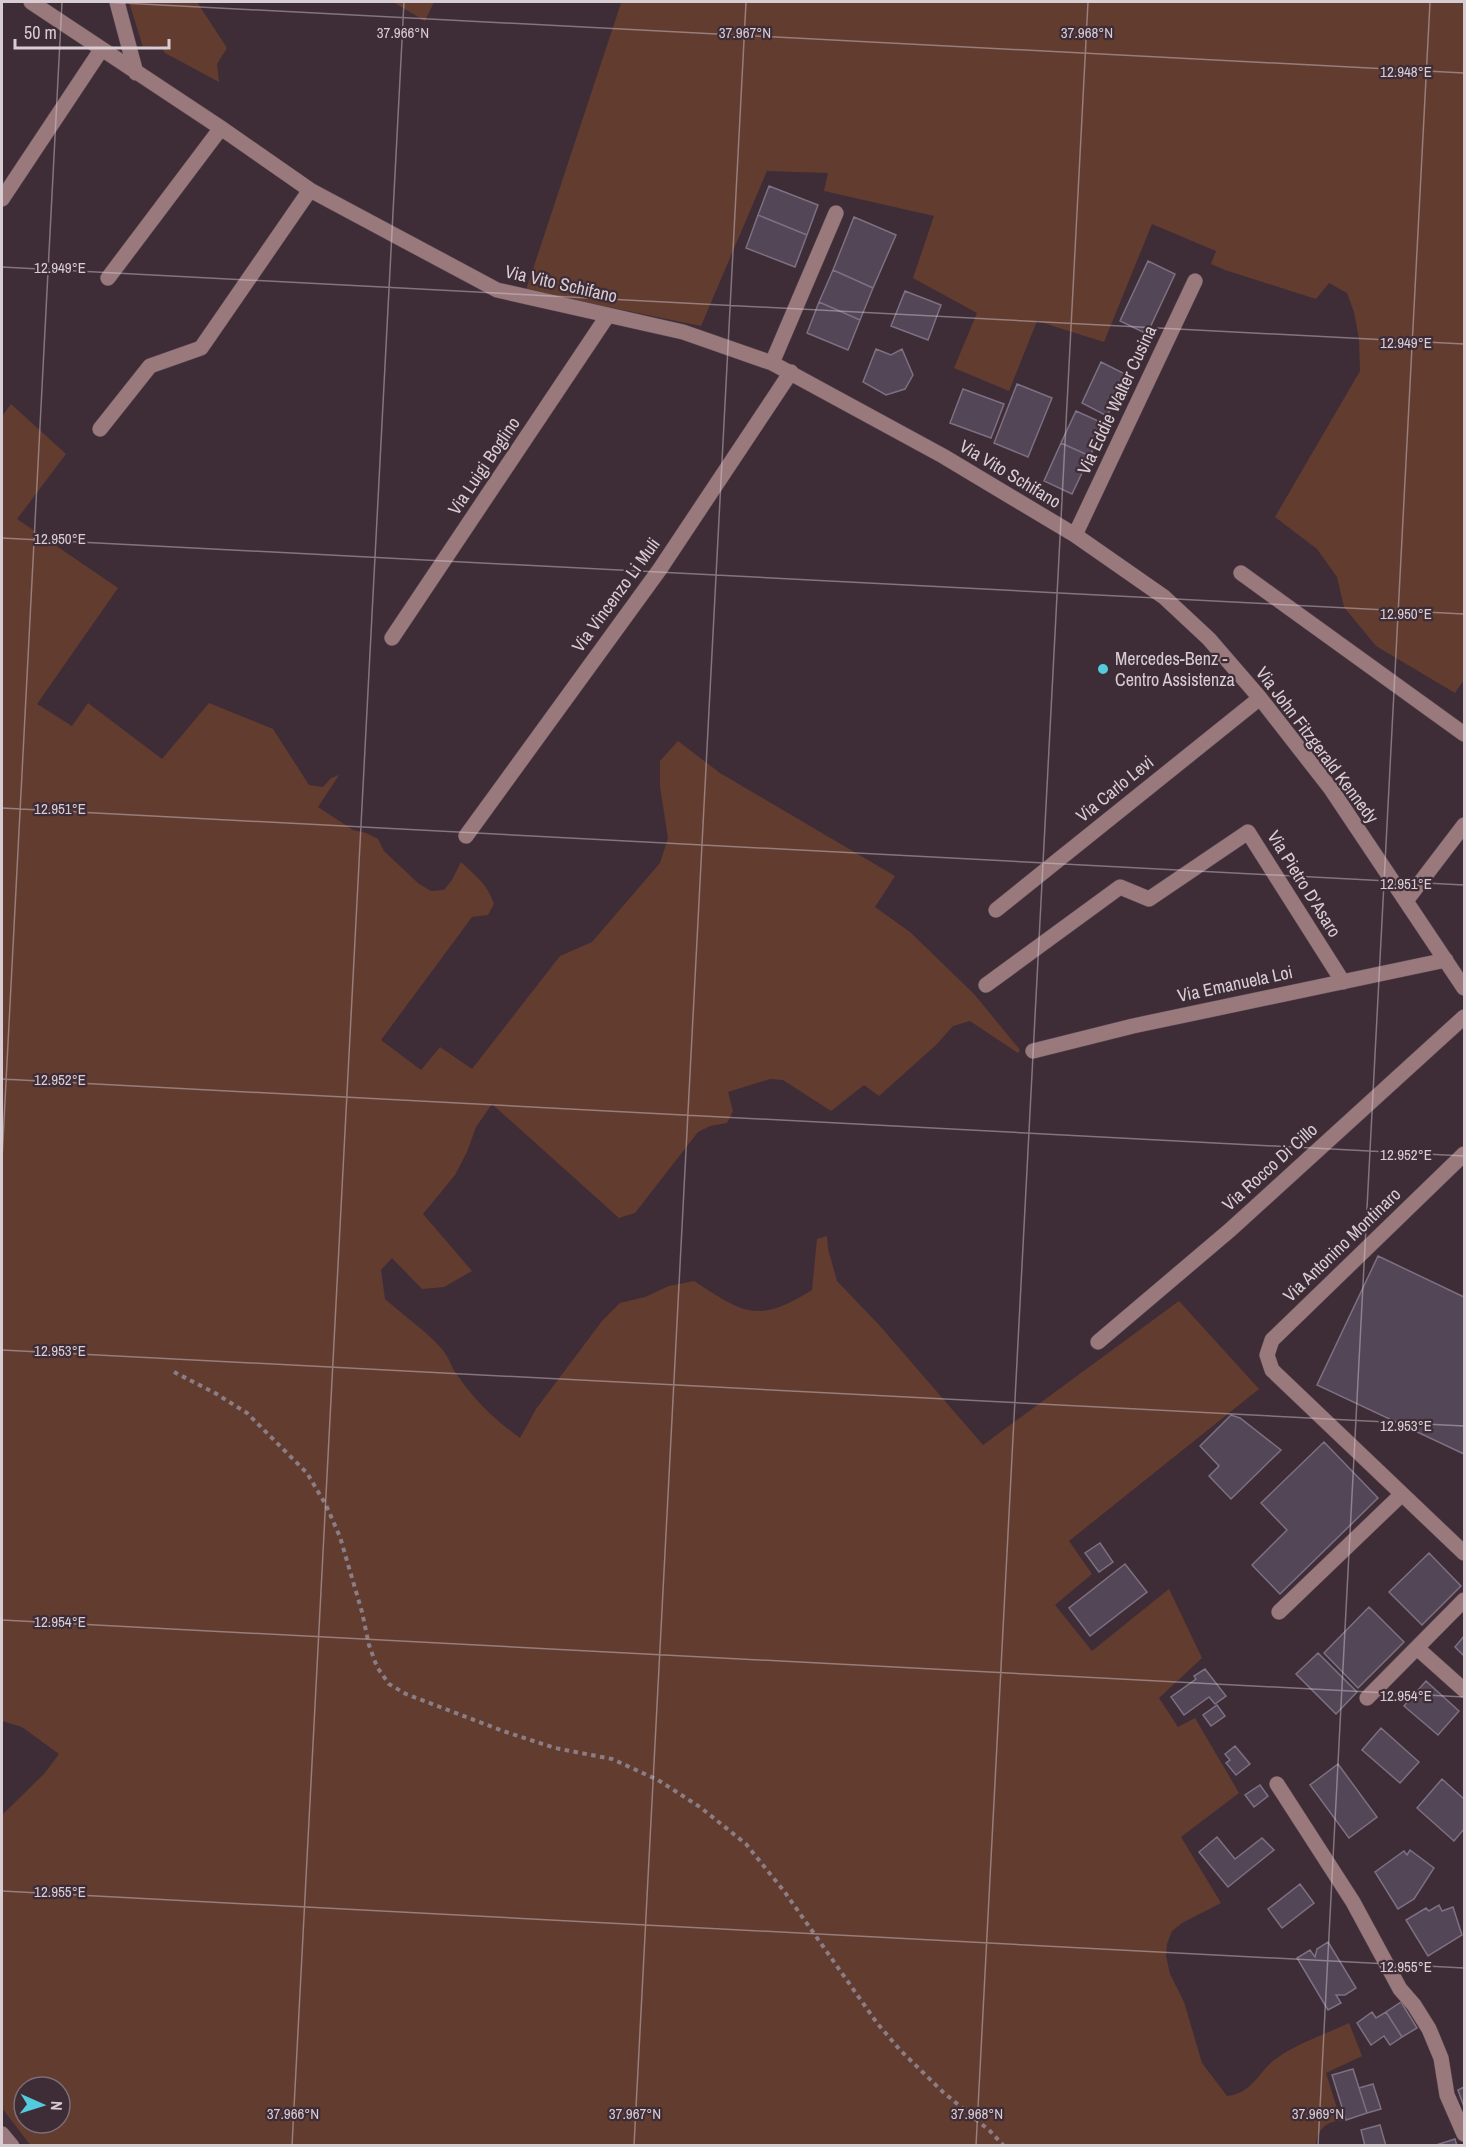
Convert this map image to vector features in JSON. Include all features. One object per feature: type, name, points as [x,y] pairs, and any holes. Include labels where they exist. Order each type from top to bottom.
[{"type":"street","name":"Via Vito Schifano","points":[[31,2],[310,190],[497,290],[683,332],[772,363],[943,456],[1076,535]]},
{"type":"street","points":[[117,2],[136,73]]},
{"type":"street","points":[[2,199],[101,50]]},
{"type":"street","points":[[108,278],[221,128]]},
{"type":"street","points":[[100,429],[150,366],[201,348],[310,190]]},
{"type":"street","points":[[772,363],[836,213]]},
{"type":"street","name":"Via Eddie Walter Cusina","points":[[1076,535],[1195,281]]},
{"type":"street","name":"Via Luigi Boglino","points":[[392,638],[608,315]]},
{"type":"street","name":"Via Vincenzo Li Muli","points":[[466,836],[660,569],[791,372]]},
{"type":"street","name":"Via John Fitzgerald Kennedy","points":[[1076,535],[1164,597],[1209,639],[1260,698],[1331,789],[1464,988]]},
{"type":"street","points":[[1241,573],[1464,734]]},
{"type":"street","name":"Via Carlo Levi","points":[[996,910],[1260,698]]},
{"type":"street","points":[[1406,901],[1464,825]]},
{"type":"street","name":"Via Pietro D'Asaro","points":[[986,985],[1120,887],[1149,899],[1248,832],[1343,982]]},
{"type":"street","name":"Via Emanuela Loi","points":[[1033,1051],[1133,1026],[1446,960]]},
{"type":"street","name":"Via Rocco Di Cillo","points":[[1098,1342],[1230,1230],[1464,1017]]},
{"type":"street","name":"Via Antonino Montinaro","points":[[1401,1495],[1272,1370],[1267,1355],[1272,1340],[1464,1154]]},
{"type":"street","points":[[1279,1612],[1401,1495],[1464,1553]]},
{"type":"street","points":[[1367,1698],[1464,1600]]},
{"type":"street","points":[[1417,1648],[1464,1690]]},
{"type":"street","points":[[1277,1784],[1353,1902],[1400,1989],[1429,2029],[1441,2058],[1447,2096],[1464,2134]]},
{"type":"street","points":[[2,2134],[12,2145]]},
{"type":"path","points":[[174,1372],[247,1413],[307,1473],[326,1505],[340,1538],[363,1612],[369,1645],[377,1667],[389,1684],[406,1694],[503,1731],[555,1748],[612,1759],[658,1780],[700,1807],[746,1844],[790,1900],[877,2023],[900,2050],[943,2092],[990,2130],[1004,2145]]},
{"type":"shaded area","points":[[129,2],[197,2],[227,48],[217,64],[219,82],[165,53],[160,46],[143,47]]},
{"type":"shaded area","points":[[393,2],[434,2],[425,21]]},
{"type":"shaded area","points":[[618,2],[1464,2],[1464,680],[1455,693],[1376,646],[1344,607],[1337,577],[1317,549],[1275,517],[1360,371],[1359,339],[1354,312],[1347,293],[1329,283],[1316,299],[1225,270],[1211,264],[1216,251],[1152,224],[1104,342],[1037,321],[1009,391],[954,368],[977,313],[913,278],[934,216],[824,191],[828,173],[767,171],[701,326],[526,290],[621,3]]},
{"type":"shaded area","points":[[11,404],[66,454],[17,519],[118,588],[37,704],[72,726],[88,703],[162,759],[209,703],[273,729],[309,785],[323,787],[331,778],[339,775],[318,807],[353,830],[378,839],[384,851],[419,884],[431,891],[444,890],[461,862],[488,891],[494,904],[488,915],[472,917],[381,1040],[421,1070],[440,1047],[472,1069],[560,956],[592,942],[660,863],[668,838],[660,787],[660,761],[678,741],[720,773],[895,876],[875,907],[910,932],[974,994],[1020,1050],[1018,1053],[970,1021],[953,1026],[936,1045],[879,1096],[864,1085],[831,1111],[783,1080],[770,1079],[728,1092],[733,1111],[727,1123],[710,1126],[698,1132],[635,1213],[619,1218],[492,1104],[476,1127],[455,1175],[423,1214],[472,1271],[444,1287],[422,1289],[392,1258],[381,1270],[385,1299],[435,1341],[479,1402],[494,1418],[520,1438],[536,1409],[602,1321],[620,1303],[645,1297],[669,1286],[694,1281],[739,1307],[752,1311],[778,1308],[812,1290],[817,1239],[827,1236],[828,1249],[837,1281],[880,1326],[983,1445],[1179,1301],[1259,1389],[1069,1541],[1092,1574],[1055,1605],[1092,1651],[1169,1589],[1202,1658],[1159,1698],[1178,1727],[1195,1718],[1239,1793],[1181,1837],[1221,1903],[1182,1923],[1172,1931],[1167,1944],[1166,1956],[1170,1974],[1184,2002],[1202,2063],[1227,2096],[1250,2086],[1270,2063],[1285,2053],[1349,2023],[1362,2056],[1326,2073],[1341,2121],[1331,2122],[1323,2127],[1316,2140],[1316,2145],[31,2146],[23,2135],[72,2135],[72,2075],[12,2075],[12,2121],[2,2108],[2,1815],[44,1774],[59,1754],[22,1727],[2,1721],[2,416]]},
{"type":"building","points":[[769,186],[818,205],[807,235],[758,215]]},
{"type":"building","points":[[758,215],[807,235],[795,267],[746,248]]},
{"type":"building","points":[[854,217],[896,235],[873,288],[833,270]]},
{"type":"building","points":[[1148,261],[1175,274],[1147,334],[1120,321]]},
{"type":"building","points":[[833,270],[873,288],[860,320],[819,302]]},
{"type":"building","points":[[905,291],[941,305],[928,340],[891,326]]},
{"type":"building","points":[[819,302],[860,320],[848,350],[807,333]]},
{"type":"building","points":[[876,349],[891,355],[902,349],[913,375],[905,389],[886,395],[863,382]]},
{"type":"building","points":[[1101,362],[1127,375],[1107,416],[1082,403]]},
{"type":"building","points":[[1017,384],[1052,398],[1028,457],[994,443]]},
{"type":"building","points":[[963,389],[1004,404],[991,438],[950,423]]},
{"type":"building","points":[[1076,411],[1105,424],[1090,456],[1061,443]]},
{"type":"building","points":[[1061,443],[1090,456],[1072,494],[1044,481]]},
{"type":"building","points":[[1378,1256],[1464,1297],[1464,1454],[1317,1385]]},
{"type":"building","points":[[1231,1415],[1240,1418],[1281,1450],[1231,1499],[1209,1476],[1219,1466],[1200,1446]]},
{"type":"building","points":[[1324,1442],[1378,1498],[1280,1594],[1252,1565],[1287,1530],[1261,1503]]},
{"type":"building","points":[[1100,1543],[1113,1562],[1099,1572],[1085,1553]]},
{"type":"building","points":[[1429,1553],[1461,1586],[1422,1625],[1389,1592]]},
{"type":"building","points":[[1125,1564],[1147,1592],[1090,1636],[1069,1608]]},
{"type":"building","points":[[1369,1607],[1404,1642],[1358,1688],[1324,1653]]},
{"type":"building","points":[[1464,1636],[1464,1656],[1455,1647]]},
{"type":"building","points":[[1318,1653],[1357,1692],[1336,1714],[1296,1674]]},
{"type":"building","points":[[1205,1669],[1226,1696],[1215,1704],[1209,1697],[1184,1715],[1171,1697],[1196,1679],[1194,1676]]},
{"type":"building","points":[[1426,1681],[1459,1711],[1438,1735],[1404,1706]]},
{"type":"building","points":[[1217,1705],[1225,1716],[1211,1726],[1203,1715]]},
{"type":"building","points":[[1381,1728],[1419,1762],[1400,1783],[1362,1750]]},
{"type":"building","points":[[1235,1746],[1250,1764],[1236,1775],[1226,1763],[1230,1760],[1225,1754]]},
{"type":"building","points":[[1338,1764],[1377,1817],[1349,1838],[1310,1785]]},
{"type":"building","points":[[1442,1779],[1464,1799],[1464,1829],[1454,1841],[1417,1808]]},
{"type":"building","points":[[1260,1785],[1268,1796],[1254,1807],[1245,1795]]},
{"type":"building","points":[[1217,1837],[1235,1859],[1262,1838],[1274,1850],[1228,1887],[1199,1852]]},
{"type":"building","points":[[1410,1850],[1434,1868],[1414,1899],[1398,1909],[1375,1872],[1404,1851],[1407,1855]]},
{"type":"building","points":[[1300,1884],[1314,1903],[1282,1928],[1268,1909]]},
{"type":"building","points":[[1439,1905],[1442,1911],[1453,1907],[1462,1935],[1428,1956],[1406,1920],[1426,1908],[1429,1911]]},
{"type":"building","points":[[1328,1942],[1356,1988],[1345,1995],[1336,1995],[1341,2003],[1328,2010],[1297,1958],[1310,1950],[1315,1957],[1317,1949]]},
{"type":"building","points":[[1401,2002],[1417,2028],[1402,2037],[1386,2012]]},
{"type":"building","points":[[1372,2012],[1376,2018],[1386,2012],[1402,2037],[1390,2045],[1384,2036],[1371,2045],[1357,2023]]},
{"type":"building","points":[[1353,2069],[1367,2113],[1346,2120],[1332,2075]]},
{"type":"building","points":[[1373,2084],[1381,2109],[1367,2113],[1359,2088]]},
{"type":"building","points":[[1464,2087],[1464,2107],[1458,2090]]},
{"type":"building","points":[[1380,2125],[1386,2146],[1365,2146],[1361,2130]]},
{"type":"building","points":[[1455,2139],[1457,2146],[1433,2146]]},
{"type":"place","name":"Mercedes-Benz - Centro Assistenza","points":[[1103,669]]}]
